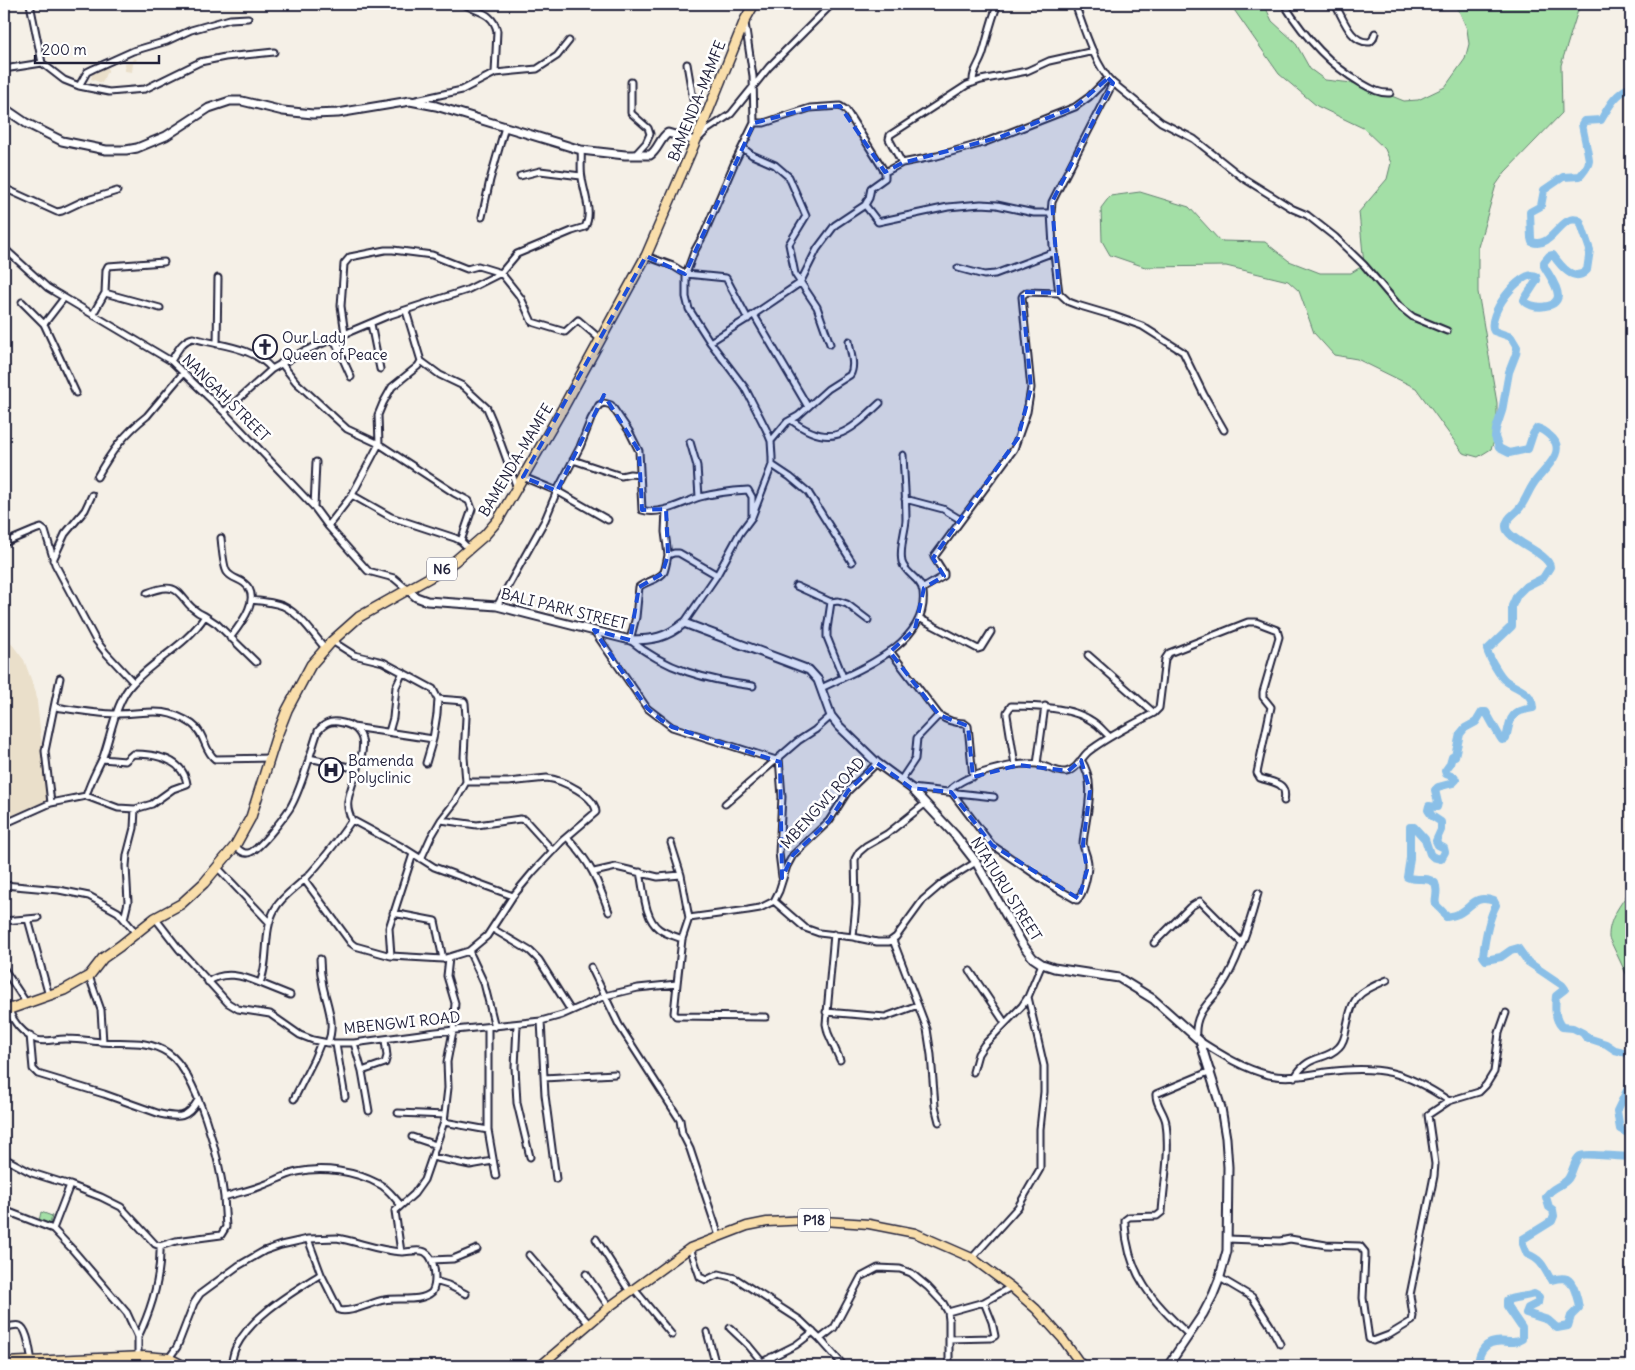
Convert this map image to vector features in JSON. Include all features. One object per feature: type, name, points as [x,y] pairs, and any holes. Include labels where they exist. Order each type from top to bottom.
[{"type":"highway","name":"BAMENDA-MAMFE","points":[[6,1011],[64,990],[89,976],[103,958],[155,918],[182,904],[218,868],[235,846],[251,817],[287,710],[311,665],[332,641],[359,617],[434,575],[469,549],[498,520],[646,256],[745,20],[754,4]]},
{"type":"main road","name":"P18","points":[[540,1366],[609,1307],[690,1248],[747,1226],[767,1222],[808,1220],[869,1224],[915,1233],[972,1258],[1011,1287],[1036,1309],[1062,1338],[1082,1366]]},
{"type":"main road","points":[[4,1362],[68,1363],[141,1356],[169,1358],[185,1366]]},
{"type":"street","points":[[30,4],[42,63],[64,80],[79,86],[109,92],[145,89],[200,62],[225,57],[274,52]]},
{"type":"street","points":[[430,4],[435,4]]},
{"type":"street","points":[[464,4],[492,18],[496,24],[495,73]]},
{"type":"street","points":[[410,101],[429,104],[581,150],[650,155],[653,154],[668,133],[695,141],[707,130],[731,114],[769,67],[832,4]]},
{"type":"street","points":[[973,83],[974,72],[981,58],[998,4]]},
{"type":"street","points":[[1074,4],[1094,51],[1108,78],[1113,83],[1162,122],[1194,139],[1243,178],[1293,209],[1307,215],[1335,237],[1364,265],[1406,312],[1424,323],[1447,331]]},
{"type":"street","points":[[1284,4],[1304,33],[1330,62],[1365,85],[1380,92],[1390,93]]},
{"type":"street","points":[[1335,4],[1357,39],[1364,43],[1370,42],[1374,39],[1376,33]]},
{"type":"street","points":[[79,86],[87,72],[133,51],[210,24],[230,19],[248,18]]},
{"type":"street","points":[[684,623],[717,575],[740,533],[752,516],[772,465],[771,441],[766,429],[745,388],[710,342],[689,309],[686,297],[686,274],[754,123],[753,76],[745,20]]},
{"type":"street","points":[[4,108],[26,123],[62,141],[106,150],[126,150],[137,148],[166,136],[209,108],[230,101],[242,101],[283,111],[313,114],[371,109],[467,88],[495,73],[538,69],[557,56],[570,40]]},
{"type":"street","points":[[902,163],[890,139],[890,135],[973,83],[1027,71],[1049,61],[1094,51]]},
{"type":"street","points":[[4,69],[42,63]]},
{"type":"street","points":[[687,64],[695,111],[697,115],[705,119]]},
{"type":"street","points":[[885,172],[902,163],[937,156],[983,143],[1058,114],[1082,102],[1108,78]]},
{"type":"street","points":[[631,82],[631,113],[648,128],[650,134],[646,143],[635,155]]},
{"type":"street","points":[[1059,293],[1051,213],[1052,202],[1113,83]]},
{"type":"street","points":[[429,104],[430,96]]},
{"type":"street","points":[[710,342],[754,315],[800,282],[817,249],[835,226],[865,205],[871,188],[885,178],[885,172],[846,110],[840,106],[810,108],[764,123],[754,123]]},
{"type":"street","points":[[482,217],[505,127]]},
{"type":"street","points":[[743,148],[752,155],[775,165],[789,177],[806,213],[805,218],[796,229],[789,244],[795,274],[817,308],[830,344]]},
{"type":"street","points":[[224,412],[281,363],[387,316],[467,290],[501,273],[517,254],[585,227],[588,221],[588,205],[581,176],[581,150]]},
{"type":"street","points":[[520,176],[540,172],[581,176]]},
{"type":"street","points":[[4,188],[57,212],[95,197],[117,191]]},
{"type":"street","points":[[865,205],[878,222],[948,206],[981,204],[997,205],[1034,213],[1051,213]]},
{"type":"street","name":"NANGAH STREET","points":[[4,248],[43,284],[171,360],[224,412],[314,507],[368,572],[394,578],[407,589]]},
{"type":"street","points":[[345,334],[341,306],[344,264],[350,258],[385,250],[394,250],[432,255],[467,269],[478,266],[501,273],[521,298],[532,322],[565,332],[578,320],[600,339]]},
{"type":"street","points":[[958,268],[984,275],[995,274],[1054,252]]},
{"type":"street","points":[[646,256],[673,266],[686,274],[726,278],[748,319]]},
{"type":"street","points":[[93,314],[105,293],[106,270],[108,266],[164,262]]},
{"type":"street","points":[[217,344],[218,278]]},
{"type":"street","points":[[922,589],[944,576],[934,557],[1014,449],[1027,412],[1030,388],[1023,294],[1027,292],[1059,293],[1069,302],[1142,326],[1183,352],[1204,396],[1224,430]]},
{"type":"street","points":[[105,293],[160,308]]},
{"type":"street","points":[[44,324],[64,298]]},
{"type":"street","points":[[22,302],[44,324],[76,393]]},
{"type":"street","points":[[406,311],[420,361],[440,375],[464,386],[487,408],[517,488]]},
{"type":"street","points":[[754,315],[808,407]]},
{"type":"street","points":[[371,324],[380,369]]},
{"type":"street","points":[[171,360],[188,339],[193,338],[233,347],[260,357],[272,369]]},
{"type":"street","points":[[334,338],[351,376]]},
{"type":"street","points":[[771,441],[791,420],[828,389],[850,375],[853,364],[849,341]]},
{"type":"street","points":[[328,526],[352,495],[379,444],[378,415],[383,403],[392,387],[418,366],[420,361]]},
{"type":"street","points":[[281,363],[296,382],[346,429],[379,444],[469,501],[472,509],[461,541]]},
{"type":"street","points":[[97,476],[117,445],[147,416],[184,372]]},
{"type":"street","points":[[498,606],[545,520],[590,419],[599,405],[607,403],[611,405],[637,447],[640,456],[642,510],[666,509],[699,497],[748,490],[753,502],[752,516]]},
{"type":"street","points":[[791,420],[813,434],[837,435],[852,427],[880,403]]},
{"type":"street","points":[[690,442],[697,466],[699,497]]},
{"type":"street","points":[[821,688],[890,652],[911,634],[919,618],[923,602],[922,589],[916,579],[903,566],[901,559],[906,522],[903,455]]},
{"type":"street","points":[[573,460],[621,476],[630,474],[640,475]]},
{"type":"street","points":[[314,507],[316,462]]},
{"type":"street","points":[[772,465],[808,492],[852,562]]},
{"type":"street","points":[[523,477],[557,491],[608,520]]},
{"type":"street","points":[[53,560],[65,534],[85,510],[92,495]]},
{"type":"street","points":[[352,495],[391,517],[461,541],[469,549]]},
{"type":"street","points":[[905,499],[943,509],[961,520]]},
{"type":"street","points":[[666,509],[665,532],[668,555],[664,571],[656,579],[645,582],[639,587],[636,617],[630,640],[653,656],[701,677],[719,682],[754,686]]},
{"type":"street","points":[[4,543],[41,528],[45,531],[53,560],[95,639],[106,654],[133,682]]},
{"type":"street","points":[[221,538],[226,570],[248,588],[251,600],[246,615],[230,638]]},
{"type":"street","points":[[668,555],[679,553],[717,575]]},
{"type":"street","points":[[796,586],[831,602],[838,601],[847,604],[868,620]]},
{"type":"street","points":[[146,593],[159,588],[174,589],[180,593],[192,609],[217,624],[256,662]]},
{"type":"street","name":"BALI PARK STREET","points":[[407,589],[427,601],[498,606],[630,640],[657,638],[674,631],[684,623]]},
{"type":"street","points":[[251,600],[273,603],[291,611],[325,648]]},
{"type":"street","points":[[831,602],[826,629],[827,637],[843,677]]},
{"type":"street","points":[[86,796],[102,758],[122,700],[133,682],[191,635],[205,616]]},
{"type":"street","points":[[919,618],[978,649],[981,648],[990,632]]},
{"type":"street","points":[[951,792],[952,787],[989,770],[1037,764],[1064,772],[1073,769],[1085,755],[1110,737],[1154,713],[1159,708],[1165,659],[1169,653],[1175,649],[1211,638],[1248,622],[1256,622],[1277,630],[1279,637],[1262,692],[1271,707],[1257,773],[1260,778],[1280,785],[1284,789],[1286,793],[1284,801]]},
{"type":"street","name":"NTATURU STREET","points":[[684,623],[809,670],[814,674],[831,716],[877,763],[901,780],[926,802],[955,835],[976,862],[1023,945],[1042,964]]},
{"type":"street","points":[[594,630],[648,708],[672,728],[778,759]]},
{"type":"street","points":[[332,641],[354,655],[379,660],[430,687],[438,699],[433,738],[426,763]]},
{"type":"street","points":[[890,652],[939,714],[950,721],[964,723],[968,726],[973,776]]},
{"type":"street","points":[[1088,655],[1154,713]]},
{"type":"street","points":[[389,732],[393,718],[396,687],[403,672]]},
{"type":"street","points":[[51,803],[45,751],[60,678]]},
{"type":"street","points":[[421,859],[440,820],[455,802],[466,782],[464,758],[465,703],[464,701],[438,699]]},
{"type":"street","points":[[1015,766],[1007,712],[1011,706],[1044,706],[1083,716],[1093,721],[1110,737]]},
{"type":"street","points":[[1037,764],[1044,706]]},
{"type":"street","points":[[55,707],[117,714],[156,711],[182,718],[194,726],[201,734],[210,755],[215,758],[270,758]]},
{"type":"street","points":[[901,780],[915,759],[917,738],[939,714]]},
{"type":"street","points":[[724,804],[798,741],[831,716]]},
{"type":"street","points":[[235,846],[242,852],[252,852],[290,808],[318,732],[327,723],[334,722],[353,727],[433,738]]},
{"type":"street","points":[[353,727],[359,734],[362,742],[363,755],[348,800],[348,810],[352,820],[445,872],[513,896]]},
{"type":"street","points":[[4,824],[51,803],[86,796],[118,808],[134,809],[152,804],[173,789],[186,786],[187,782],[181,770],[173,761],[162,757],[133,754],[125,761],[102,758]]},
{"type":"street","points":[[309,758],[358,769]]},
{"type":"street","points":[[778,759],[782,797],[779,853],[782,878]]},
{"type":"street","points":[[951,792],[992,845],[1049,884],[1077,900],[1081,896],[1088,864],[1083,844],[1090,791],[1087,770],[1082,760]]},
{"type":"street","name":"MBENGWI ROAD","points":[[774,901],[793,855],[829,821],[848,791],[877,763]]},
{"type":"street","points":[[304,880],[351,943],[360,948],[391,956],[446,959],[468,951],[480,943],[493,929],[513,896],[553,851],[567,836],[596,814],[596,810],[589,799],[557,780],[547,778],[508,782],[466,782]]},
{"type":"street","points":[[911,788],[994,797]]},
{"type":"street","points":[[853,936],[856,904],[855,859],[866,846],[887,834],[926,802]]},
{"type":"street","points":[[124,919],[128,902],[127,855],[134,828],[134,809]]},
{"type":"street","points":[[260,983],[264,968],[269,922],[280,901],[324,859],[352,820]]},
{"type":"street","points":[[440,820],[471,825],[525,820],[553,851]]},
{"type":"street","points":[[567,836],[578,848],[594,872],[609,912]]},
{"type":"street","points":[[671,843],[682,876],[689,918],[682,939],[674,1013],[676,1016],[766,1017]]},
{"type":"street","points":[[391,956],[389,935],[393,914],[413,854]]},
{"type":"street","points":[[689,918],[760,908],[774,901],[805,928],[877,942],[893,940],[923,900],[944,882],[976,862]]},
{"type":"street","points":[[594,872],[616,867],[662,877],[682,876]]},
{"type":"street","points":[[218,868],[269,922]]},
{"type":"street","points":[[640,872],[648,913],[654,924],[666,933],[682,939]]},
{"type":"street","points":[[4,885],[59,890],[89,896],[118,912],[136,933]]},
{"type":"street","points":[[1168,1366],[1203,1314],[1220,1278],[1227,1251],[1228,1167],[1226,1138],[1221,1108],[1211,1071],[1198,1039],[1196,1025],[1201,1012],[1222,986],[1236,960],[1258,893]]},
{"type":"street","points":[[1154,942],[1190,907],[1200,901],[1242,943]]},
{"type":"street","points":[[393,914],[435,921],[446,959],[447,976],[455,1003],[446,1062],[448,1088],[444,1122],[427,1173],[420,1187],[395,1213],[401,1252]]},
{"type":"street","points":[[4,921],[38,918]]},
{"type":"street","name":"MBENGWI ROAD","points":[[155,918],[179,949],[228,1003],[238,1008],[270,1014],[300,1035],[328,1043],[385,1040],[452,1030],[488,1028],[541,1021],[571,1011],[605,996],[638,988],[677,984]]},
{"type":"street","points":[[28,919],[49,996]]},
{"type":"street","points":[[493,929],[530,951],[539,960],[571,1011]]},
{"type":"street","points":[[834,934],[826,1012],[828,1033],[840,1060]]},
{"type":"street","points":[[893,940],[927,1029],[932,1055],[935,1106],[939,1122]]},
{"type":"street","points":[[468,951],[484,983],[495,1027]]},
{"type":"street","points":[[320,959],[322,984],[332,1022],[328,1043]]},
{"type":"street","points":[[973,1072],[978,1054],[984,1045],[1022,1006],[1028,997],[1042,964],[1119,978],[1136,987],[1153,1000],[1198,1039],[1249,1069],[1270,1075],[1295,1077],[1361,1068],[1380,1070],[1396,1073],[1420,1083],[1449,1101]]},
{"type":"street","points":[[591,967],[619,1026],[680,1120],[682,1132],[690,1149],[719,1236]]},
{"type":"street","points":[[4,969],[27,1004]]},
{"type":"street","points":[[970,971],[1005,1023]]},
{"type":"street","points":[[208,982],[215,977],[223,975],[238,976],[290,995]]},
{"type":"street","points":[[89,976],[101,1010],[103,1042]]},
{"type":"street","points":[[1295,1077],[1299,1070],[1309,1062],[1338,1049],[1342,1044],[1354,999],[1367,989],[1387,980]]},
{"type":"street","points":[[972,1258],[1018,1207],[1040,1169],[1040,1129],[1044,1092],[1044,1066],[1028,997]]},
{"type":"street","points":[[826,1012],[885,1017],[918,1005]]},
{"type":"street","points":[[4,1158],[32,1173],[70,1185],[121,1207],[155,1244],[160,1246],[176,1241],[220,1235],[226,1227],[224,1197],[217,1156],[190,1080],[183,1069],[168,1054],[148,1044],[66,1038],[41,1040],[30,1036],[12,1020],[6,1011]]},
{"type":"street","points":[[1228,1239],[1280,1241],[1290,1238],[1326,1244],[1360,1246],[1365,1252],[1363,1298],[1368,1338],[1373,1341],[1389,1336],[1413,1319],[1410,1295],[1434,1176],[1428,1115],[1449,1101],[1479,1092],[1486,1085],[1494,1072],[1499,1033],[1506,1013]]},
{"type":"street","points":[[541,1021],[547,1122],[556,1179]]},
{"type":"street","points":[[517,1025],[515,1067],[517,1103],[530,1157]]},
{"type":"street","points":[[488,1028],[488,1130],[492,1162],[496,1176]]},
{"type":"street","points":[[30,1036],[33,1069],[38,1074],[57,1078],[160,1114],[177,1118],[187,1114],[198,1100]]},
{"type":"street","points":[[362,1071],[385,1063],[387,1056],[385,1040]]},
{"type":"street","points":[[294,1099],[321,1042]]},
{"type":"street","points":[[354,1043],[362,1071],[369,1111]]},
{"type":"street","points":[[336,1044],[345,1097]]},
{"type":"street","points":[[1188,1334],[1158,1306],[1133,1267],[1125,1220],[1157,1216],[1162,1212],[1167,1155],[1166,1125],[1164,1116],[1155,1098],[1156,1094],[1211,1071]]},
{"type":"street","points":[[544,1078],[615,1074]]},
{"type":"street","points":[[398,1113],[445,1115]]},
{"type":"street","points":[[444,1122],[488,1130]]},
{"type":"street","points":[[412,1137],[436,1145]]},
{"type":"street","points":[[432,1157],[470,1165],[492,1162]]},
{"type":"street","points":[[224,1197],[260,1187],[296,1172],[321,1170],[353,1173],[379,1184],[401,1205]]},
{"type":"street","points":[[53,1229],[70,1185]]},
{"type":"street","points":[[4,1210],[53,1229],[127,1312],[138,1337],[141,1356],[153,1366]]},
{"type":"street","points":[[169,1358],[177,1347],[194,1303],[200,1294],[238,1266],[264,1251],[281,1244],[308,1239],[337,1238],[380,1250],[424,1252],[432,1260],[435,1281],[432,1292],[425,1297],[382,1300],[342,1312],[336,1307],[308,1239]]},
{"type":"street","points":[[596,1239],[632,1291],[672,1335]]},
{"type":"street","points":[[138,1337],[151,1306],[158,1279],[160,1246]]},
{"type":"street","points":[[690,1248],[702,1279],[706,1280],[719,1274],[735,1278],[779,1305],[813,1332],[844,1366]]},
{"type":"street","points":[[432,1260],[453,1259],[477,1249]]},
{"type":"street","points":[[529,1255],[589,1324]]},
{"type":"street","points":[[820,1339],[834,1328],[861,1277],[878,1268],[889,1267],[912,1273],[943,1303],[948,1312],[949,1366]]},
{"type":"street","points":[[230,1366],[235,1349],[254,1324],[286,1297],[322,1274]]},
{"type":"street","points":[[586,1274],[609,1307]]},
{"type":"street","points":[[1220,1278],[1252,1297],[1280,1344]]},
{"type":"street","points":[[435,1281],[466,1294]]},
{"type":"street","points":[[948,1312],[984,1302],[1011,1287]]},
{"type":"street","points":[[949,1339],[990,1338],[995,1336],[984,1302]]},
{"type":"street","points":[[4,1328],[19,1325],[23,1329],[32,1361]]},
{"type":"street","points":[[730,1328],[762,1362]]},
{"type":"street","points":[[707,1332],[716,1366]]},
{"type":"street","points":[[755,1366],[796,1345],[813,1332]]},
{"type":"street","points":[[772,1357],[774,1366]]},
{"type":"highlighted area","points":[[1108,78],[1113,83],[1052,202],[1059,293],[1022,292],[1031,388],[1018,438],[933,558],[944,576],[924,588],[915,629],[890,652],[939,715],[968,726],[973,777],[1019,765],[1068,771],[1081,760],[1090,791],[1083,844],[1087,870],[1079,899],[992,845],[951,792],[911,788],[877,763],[848,791],[829,821],[793,855],[782,878],[780,762],[672,727],[661,720],[647,708],[594,630],[630,640],[639,587],[662,574],[668,555],[666,509],[642,510],[639,451],[604,395],[557,491],[523,477],[646,256],[685,274],[754,123],[810,108],[840,106],[885,172],[902,163],[1000,137],[1075,107]]},
{"type":"shaded area","points":[[133,58],[137,59],[133,63],[132,72],[125,71],[124,63],[132,62]]},
{"type":"shaded area","points":[[96,68],[108,68],[108,73],[106,73],[102,83],[91,79]]},
{"type":"shaded area","points":[[4,634],[24,660],[36,693],[48,800],[4,819]]},
{"type":"shaded area","points":[[130,1360],[141,1362],[145,1366],[73,1366],[73,1364]]},
{"type":"green space","points":[[1230,4],[1264,4],[1272,21],[1295,42],[1310,69],[1325,80],[1362,84],[1404,101],[1418,100],[1445,87],[1465,59],[1469,44],[1467,29],[1460,13],[1453,4],[1580,4],[1561,65],[1562,113],[1505,172],[1496,185],[1478,247],[1478,292],[1497,403],[1497,434],[1491,449],[1478,457],[1463,453],[1416,388],[1357,359],[1334,355],[1314,333],[1299,291],[1288,281],[1226,266],[1145,267],[1110,255],[1102,241],[1101,208],[1110,196],[1140,192],[1189,207],[1220,241],[1265,242],[1289,261],[1320,273],[1351,273],[1364,265],[1359,212],[1387,179],[1391,163],[1385,149],[1363,128],[1317,106],[1279,74]]},
{"type":"green space","points":[[1631,889],[1631,984],[1609,938],[1609,931],[1619,906]]},
{"type":"green space","points":[[41,1212],[52,1216],[50,1224],[39,1221]]},
{"type":"waterway","points":[[1631,87],[1617,96],[1601,120],[1584,121],[1582,124],[1589,161],[1588,166],[1580,176],[1563,177],[1544,190],[1541,206],[1530,212],[1532,242],[1546,241],[1567,221],[1573,219],[1580,221],[1590,250],[1587,270],[1582,274],[1572,274],[1563,268],[1553,255],[1549,256],[1544,262],[1544,266],[1556,288],[1558,296],[1553,304],[1537,307],[1524,300],[1537,280],[1536,276],[1529,276],[1521,280],[1506,296],[1499,306],[1493,324],[1494,331],[1511,337],[1517,347],[1509,372],[1502,411],[1496,429],[1495,437],[1499,448],[1509,453],[1528,449],[1537,428],[1550,436],[1557,448],[1553,460],[1534,483],[1519,509],[1506,524],[1508,532],[1513,537],[1543,557],[1550,567],[1543,578],[1525,587],[1517,595],[1512,606],[1512,626],[1487,650],[1492,662],[1501,675],[1506,681],[1527,694],[1533,708],[1520,711],[1513,716],[1506,739],[1502,740],[1486,712],[1482,712],[1476,722],[1465,728],[1460,734],[1455,756],[1452,757],[1445,771],[1446,774],[1454,777],[1456,780],[1435,790],[1437,807],[1429,806],[1428,810],[1432,816],[1441,822],[1441,830],[1436,841],[1438,845],[1444,848],[1445,852],[1441,859],[1433,857],[1430,854],[1425,839],[1414,827],[1410,827],[1410,858],[1407,877],[1428,879],[1435,883],[1437,889],[1436,904],[1446,917],[1458,914],[1477,900],[1487,899],[1494,901],[1496,905],[1489,923],[1483,956],[1486,960],[1501,957],[1511,950],[1518,948],[1528,962],[1565,989],[1556,996],[1555,1008],[1556,1016],[1562,1027],[1573,1028],[1583,1033],[1586,1037],[1606,1044],[1615,1050],[1631,1054]]},
{"type":"waterway","points":[[1631,1082],[1617,1111],[1620,1129],[1631,1135]]},
{"type":"waterway","points":[[1479,1366],[1480,1355],[1487,1345],[1495,1342],[1515,1342],[1522,1339],[1522,1328],[1507,1306],[1507,1300],[1534,1294],[1539,1297],[1538,1303],[1528,1308],[1526,1313],[1548,1320],[1557,1328],[1568,1326],[1571,1316],[1579,1308],[1572,1284],[1565,1278],[1551,1280],[1539,1261],[1527,1254],[1523,1239],[1552,1221],[1554,1216],[1553,1210],[1549,1207],[1546,1197],[1567,1180],[1580,1156],[1631,1157]]},
{"type":"place","name":"Our Lady Queen of Peace","points":[[265,347]]},
{"type":"place","name":"Bamenda Polyclinic","points":[[331,770]]}]
